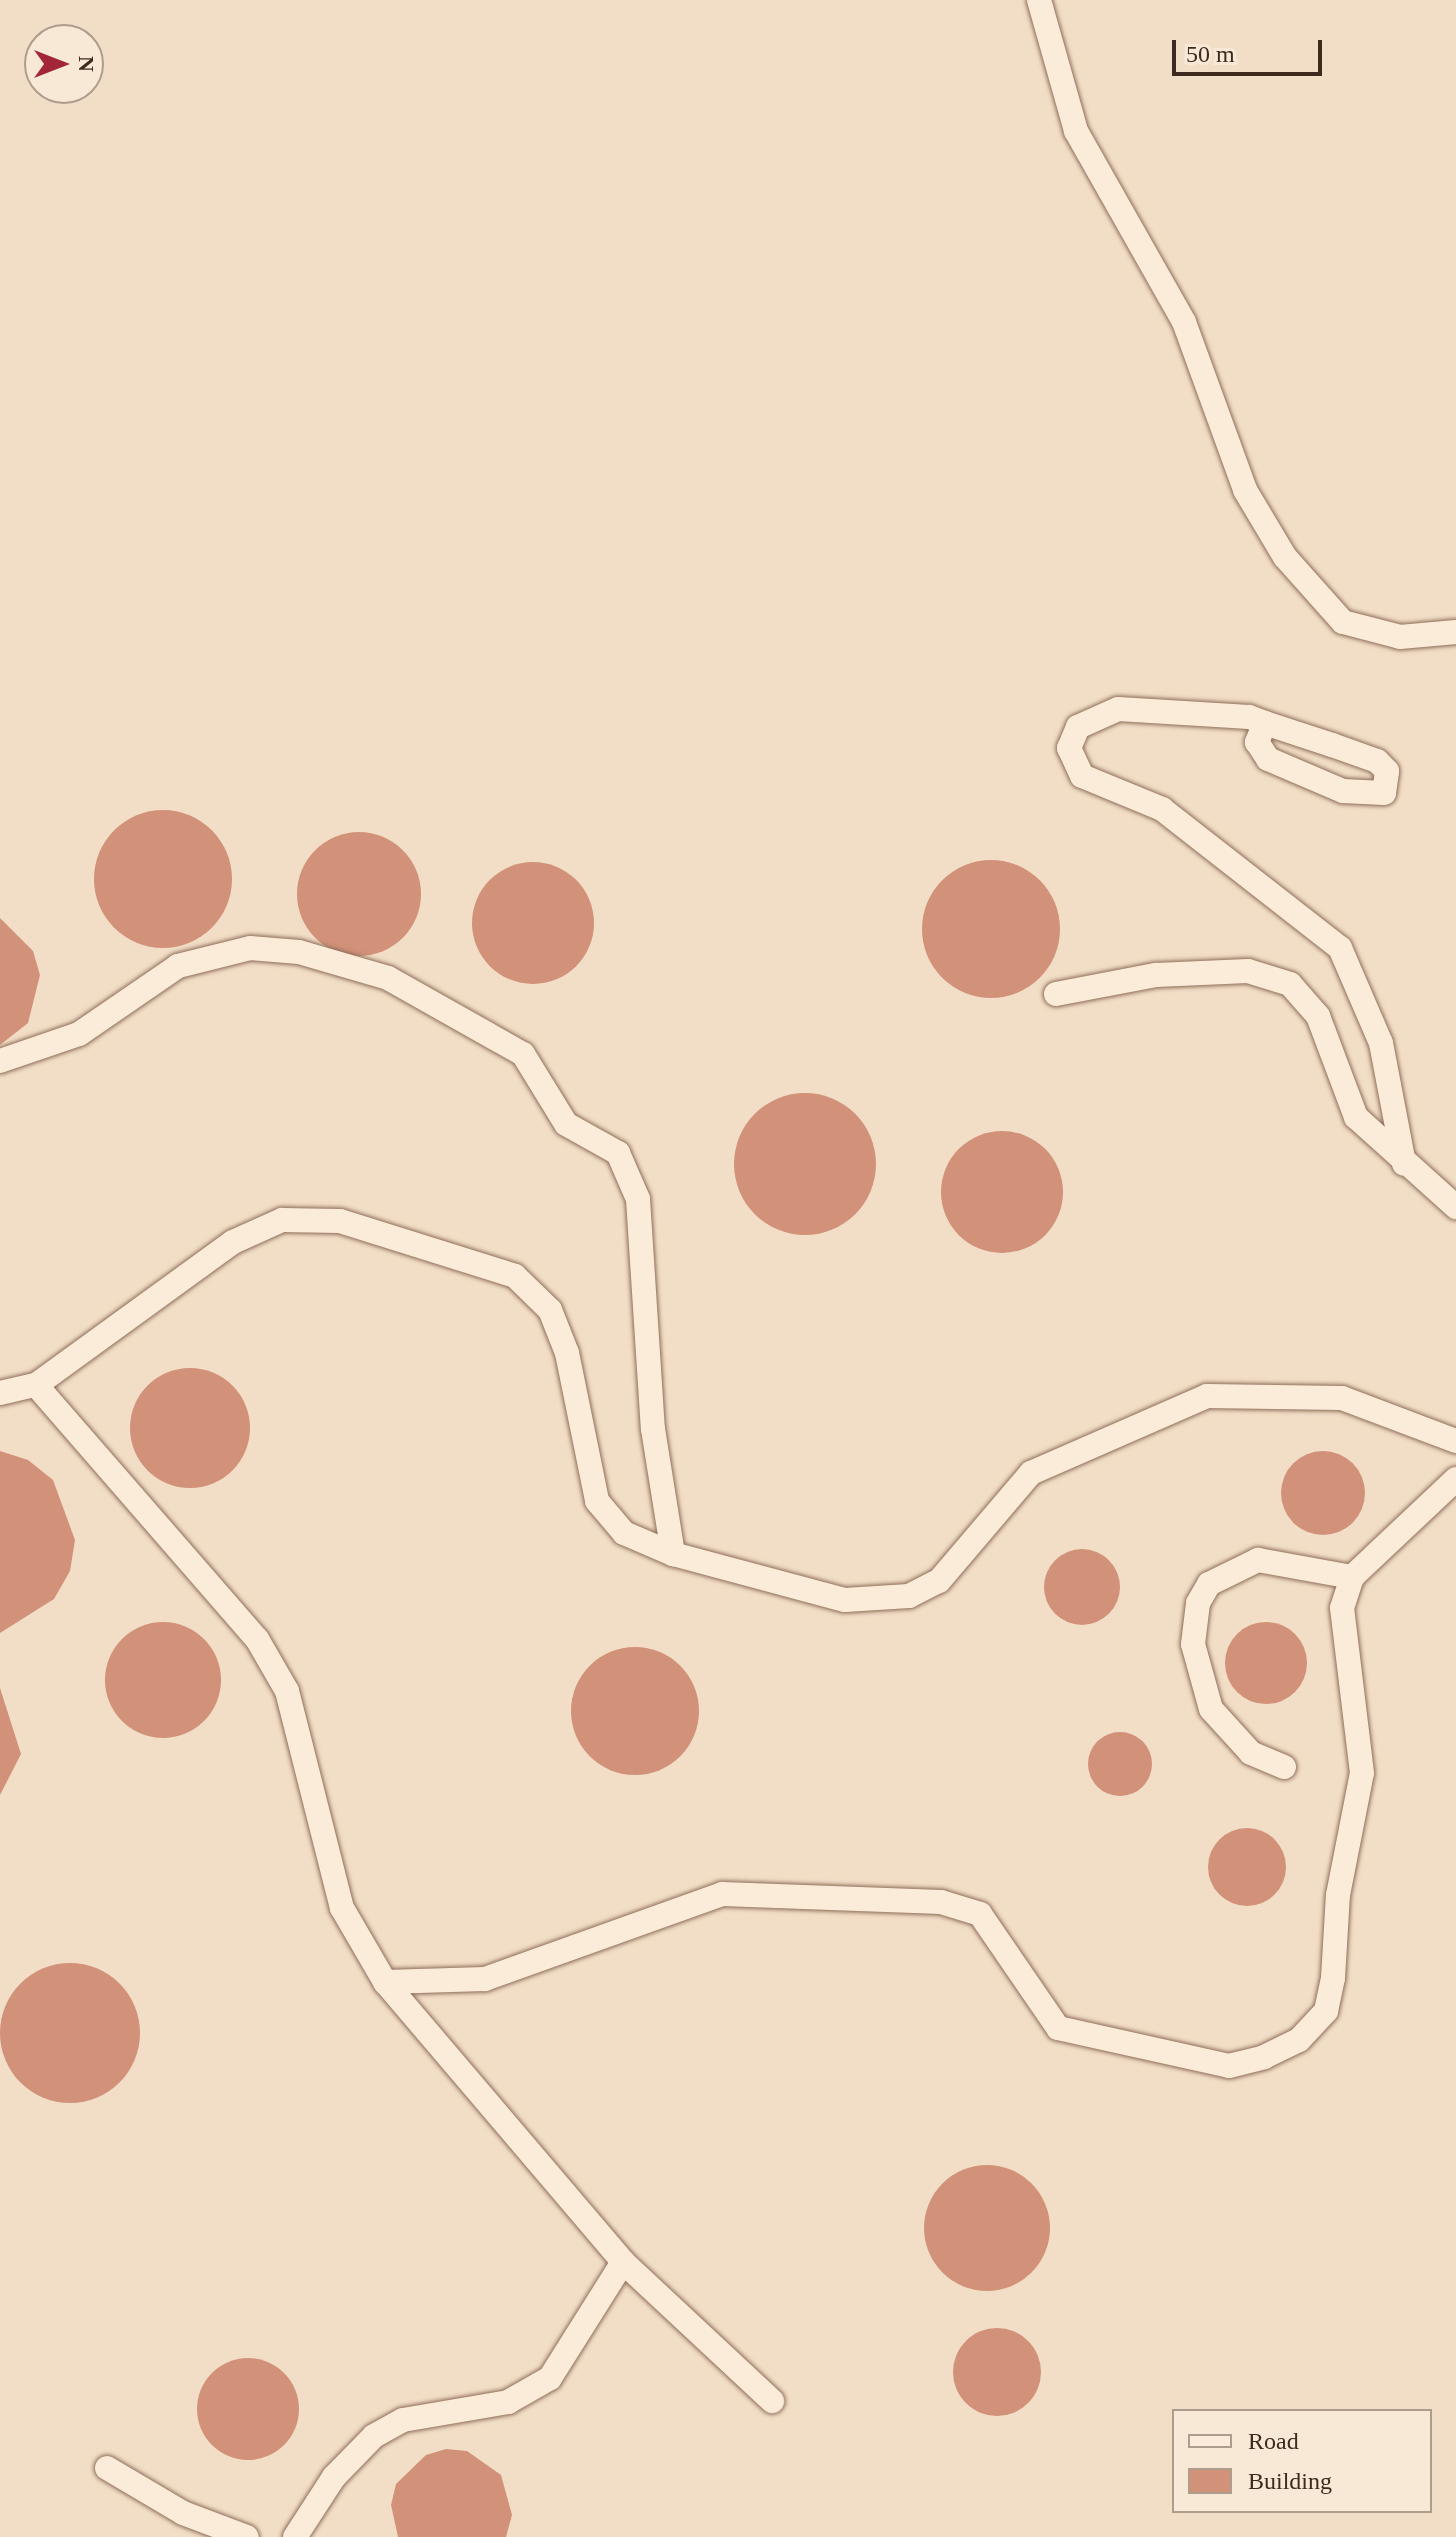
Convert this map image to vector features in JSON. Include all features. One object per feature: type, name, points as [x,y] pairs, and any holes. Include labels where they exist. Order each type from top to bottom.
[{"type":"lane","points":[[1039,0],[1076,131],[1184,322],[1245,490],[1285,557],[1343,622],[1400,637],[1456,632]]},
{"type":"lane","points":[[1265,723],[1257,742],[1268,759],[1343,791],[1384,793],[1387,771],[1377,761],[1265,723],[1183,709],[1118,709],[1078,727],[1069,748],[1082,776],[1162,809],[1340,948],[1381,1043],[1404,1164]]},
{"type":"lane","points":[[0,1061],[79,1034],[178,966],[250,948],[299,952],[388,978],[523,1054],[566,1124],[618,1153],[638,1199],[653,1429],[673,1554]]},
{"type":"lane","points":[[1056,994],[1156,975],[1233,972],[1290,984],[1318,1016],[1356,1117],[1404,1164],[1456,1207]]},
{"type":"lane","points":[[0,1393],[36,1385],[233,1242],[282,1220],[340,1221],[515,1276],[541,1302],[567,1353],[597,1501],[624,1533],[673,1554],[845,1600],[909,1596],[939,1581],[1031,1473],[1207,1396],[1342,1398],[1456,1441]]},
{"type":"lane","points":[[36,1385],[257,1639],[287,1691],[342,1908],[385,1982],[623,2262],[772,2401]]},
{"type":"lane","points":[[385,1982],[485,1979],[722,1894],[941,1902],[980,1914],[1058,2028],[1229,2066],[1264,2057],[1299,2040],[1326,2011],[1333,1978],[1338,1895],[1362,1773],[1342,1608],[1352,1577],[1425,1512],[1456,1479]]},
{"type":"lane","points":[[1425,1512],[1456,1511]]},
{"type":"lane","points":[[1284,1767],[1251,1753],[1211,1709],[1193,1644],[1198,1603],[1209,1584],[1258,1560],[1352,1577]]},
{"type":"lane","points":[[295,2537],[334,2477],[374,2436],[403,2420],[508,2402],[550,2378],[623,2262]]},
{"type":"lane","points":[[107,2468],[183,2513],[247,2537]]},
{"type":"building","points":[[163,810],[189,815],[212,830],[227,853],[232,879],[227,905],[212,928],[189,943],[163,948],[137,943],[114,928],[99,905],[94,879],[99,853],[114,830],[137,815]]},
{"type":"building","points":[[359,832],[383,837],[403,850],[416,870],[421,894],[416,918],[403,938],[383,951],[359,956],[335,951],[315,938],[302,918],[297,894],[302,870],[315,850],[335,837]]},
{"type":"building","points":[[991,860],[1017,865],[1040,880],[1055,903],[1060,929],[1055,955],[1040,978],[1017,993],[991,998],[965,993],[942,978],[927,955],[922,929],[927,903],[942,880],[965,865]]},
{"type":"building","points":[[533,862],[557,866],[576,880],[590,899],[594,923],[590,947],[576,966],[557,980],[533,984],[509,980],[490,966],[476,947],[472,923],[476,899],[490,880],[509,866]]},
{"type":"building","points":[[0,918],[33,951],[40,975],[28,1023],[0,1045]]},
{"type":"building","points":[[805,1093],[832,1098],[855,1114],[871,1137],[876,1164],[871,1191],[855,1214],[832,1230],[805,1235],[778,1230],[755,1214],[739,1191],[734,1164],[739,1137],[755,1114],[778,1098]]},
{"type":"building","points":[[1002,1131],[1025,1136],[1045,1149],[1058,1169],[1063,1192],[1058,1215],[1045,1235],[1025,1248],[1002,1253],[979,1248],[959,1235],[946,1215],[941,1192],[946,1169],[959,1149],[979,1136]]},
{"type":"building","points":[[190,1368],[213,1373],[232,1386],[245,1405],[250,1428],[245,1451],[232,1470],[213,1483],[190,1488],[167,1483],[148,1470],[135,1451],[130,1428],[135,1405],[148,1386],[167,1373]]},
{"type":"building","points":[[0,1451],[28,1460],[53,1480],[75,1540],[70,1571],[54,1599],[0,1633]]},
{"type":"building","points":[[1323,1451],[1339,1454],[1353,1463],[1362,1477],[1365,1493],[1362,1509],[1353,1523],[1339,1532],[1323,1535],[1307,1532],[1293,1523],[1284,1509],[1281,1493],[1284,1477],[1293,1463],[1307,1454]]},
{"type":"building","points":[[1082,1549],[1097,1552],[1109,1560],[1117,1572],[1120,1587],[1117,1602],[1109,1614],[1097,1622],[1082,1625],[1067,1622],[1055,1614],[1047,1602],[1044,1587],[1047,1572],[1055,1560],[1067,1552]]},
{"type":"building","points":[[163,1622],[185,1626],[204,1639],[217,1658],[221,1680],[217,1702],[204,1721],[185,1734],[163,1738],[141,1734],[122,1721],[109,1702],[105,1680],[109,1658],[122,1639],[141,1626]]},
{"type":"building","points":[[1266,1622],[1282,1625],[1295,1634],[1304,1647],[1307,1663],[1304,1679],[1295,1692],[1282,1701],[1266,1704],[1250,1701],[1237,1692],[1228,1679],[1225,1663],[1228,1647],[1237,1634],[1250,1625]]},
{"type":"building","points":[[635,1647],[659,1652],[680,1666],[694,1687],[699,1711],[694,1735],[680,1756],[659,1770],[635,1775],[611,1770],[590,1756],[576,1735],[571,1711],[576,1687],[590,1666],[611,1652]]},
{"type":"building","points":[[0,1688],[21,1754],[0,1795]]},
{"type":"building","points":[[1114,1732],[1126,1732],[1143,1741],[1150,1752],[1150,1776],[1143,1787],[1126,1796],[1114,1796],[1102,1791],[1093,1782],[1088,1770],[1088,1758],[1093,1746],[1102,1737]]},
{"type":"building","points":[[1247,1828],[1262,1831],[1274,1840],[1283,1852],[1286,1867],[1283,1882],[1274,1894],[1262,1903],[1247,1906],[1232,1903],[1220,1894],[1211,1882],[1208,1867],[1211,1852],[1220,1840],[1232,1831]]},
{"type":"building","points":[[70,1963],[97,1969],[119,1984],[134,2006],[140,2033],[134,2060],[119,2082],[97,2097],[70,2103],[43,2097],[21,2082],[6,2060],[0,2033],[6,2006],[21,1984],[43,1969]]},
{"type":"building","points":[[987,2165],[1011,2169],[1032,2183],[1046,2204],[1050,2228],[1046,2252],[1032,2273],[1011,2287],[987,2291],[963,2287],[942,2273],[928,2252],[924,2228],[928,2204],[942,2183],[963,2169]]},
{"type":"building","points":[[997,2328],[1014,2332],[1028,2341],[1037,2355],[1041,2372],[1037,2389],[1028,2403],[1014,2412],[997,2416],[980,2412],[966,2403],[957,2389],[953,2372],[957,2355],[966,2341],[980,2332]]},
{"type":"building","points":[[248,2358],[267,2362],[284,2373],[295,2390],[299,2409],[295,2428],[284,2445],[267,2456],[248,2460],[229,2456],[212,2445],[201,2428],[197,2409],[201,2390],[212,2373],[229,2362]]},
{"type":"building","points":[[446,2449],[467,2451],[501,2475],[512,2515],[506,2537],[398,2537],[391,2505],[396,2484],[426,2455]]}]
